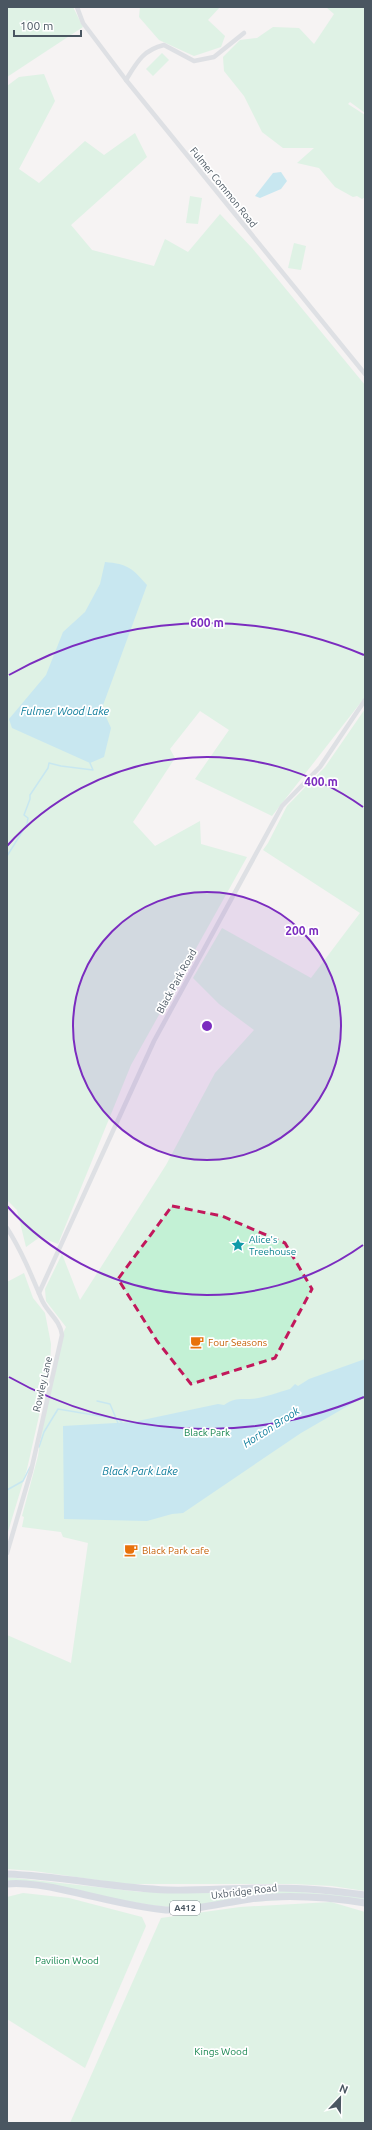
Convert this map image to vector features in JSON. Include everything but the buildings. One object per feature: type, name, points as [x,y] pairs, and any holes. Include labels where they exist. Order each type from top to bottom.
[{"type":"main road","name":"Uxbridge Road","points":[[7,1874],[39,1876],[123,1887],[169,1890],[278,1888],[332,1891],[365,1895]]},
{"type":"main road","name":"Uxbridge Road","points":[[7,1884],[42,1885],[131,1906],[167,1910],[251,1899],[288,1896],[331,1898],[365,1903]]},
{"type":"street","name":"Fulmer Common Road","points":[[77,7],[83,23],[126,80],[365,374]]},
{"type":"street","points":[[126,80],[136,63],[151,48],[164,45],[194,61],[214,57],[244,32]]},
{"type":"street","name":"Black Park Road","points":[[39,1293],[154,1041],[278,813],[282,806],[320,768],[365,700]]},
{"type":"street","name":"Rowley Lane","points":[[7,1228],[18,1245],[44,1303],[60,1324],[62,1339],[31,1471],[7,1553]]},
{"type":"highlighted area","points":[[172,1206],[222,1216],[285,1243],[312,1289],[275,1358],[191,1384],[157,1341],[118,1279]]},
{"type":"green space","points":[[7,7],[73,7],[83,27],[7,77]]},
{"type":"green space","points":[[140,7],[220,7],[208,20],[225,36],[221,47],[194,56],[159,40],[139,17]]},
{"type":"green space","points":[[326,7],[365,7],[365,113],[350,102],[348,104],[365,115],[365,197],[362,199],[357,196],[353,197],[335,187],[319,168],[297,163],[314,148],[283,148],[262,132],[244,96],[224,71],[223,57],[240,40],[257,38],[273,27],[299,28],[314,44],[334,14]]},
{"type":"green space","points":[[162,53],[169,60],[153,76],[146,69]]},
{"type":"green space","points":[[44,74],[55,101],[19,169],[39,183],[85,141],[104,155],[135,133],[147,157],[71,225],[92,250],[154,266],[165,239],[188,252],[220,214],[252,248],[365,385],[365,697],[272,816],[195,779],[229,730],[200,711],[170,749],[175,758],[133,822],[155,846],[200,821],[201,844],[247,857],[131,1065],[58,1244],[40,1237],[26,1247],[17,1210],[7,1200],[7,86],[19,77]]},
{"type":"green space","points":[[190,196],[202,198],[198,224],[186,223]]},
{"type":"green space","points":[[294,243],[306,246],[301,270],[288,268]]},
{"type":"green space","name":"Black Park","points":[[365,709],[365,1891],[332,1886],[293,1884],[125,1884],[34,1871],[7,1869],[7,1635],[71,1663],[88,1543],[63,1537],[61,1532],[22,1527],[24,1517],[22,1516],[38,1456],[44,1415],[62,1335],[66,1327],[46,1301],[45,1289],[62,1254],[80,1300],[166,1165],[215,1073],[254,1030],[219,1004],[193,978],[222,928],[311,978],[360,913],[263,850],[287,806],[325,767]]},
{"type":"green space","points":[[24,1273],[33,1298],[45,1313],[51,1344],[50,1367],[27,1469],[7,1535],[7,1282]]},
{"type":"green space","points":[[7,1877],[141,1892],[289,1891],[365,1897],[365,1901],[331,1897],[169,1907],[7,1881]]},
{"type":"green space","name":"Pavilion Wood","points":[[23,1893],[69,1898],[142,1917],[146,1926],[85,2068],[7,2019],[7,1897]]},
{"type":"green space","name":"Kings Wood","points":[[331,1902],[365,1912],[365,2123],[70,2123],[161,1918],[240,1907]]},
{"type":"water","points":[[281,172],[287,181],[281,189],[260,198],[255,196],[273,173]]},
{"type":"water","name":"Fulmer Wood Lake","points":[[105,562],[119,564],[129,568],[147,585],[102,708],[111,728],[104,757],[90,763],[12,728],[9,719],[46,675],[63,632],[85,612],[100,584]]},
{"type":"water","name":"Black Park Lake","points":[[365,1359],[365,1396],[301,1433],[183,1513],[172,1514],[147,1521],[64,1519],[63,1426],[133,1422],[218,1404],[224,1405],[237,1399],[260,1398],[290,1389],[295,1384],[298,1386],[309,1379]]},
{"type":"waterway","points":[[7,856],[27,824],[28,818],[24,815],[30,795],[48,768],[49,763],[93,770],[90,763]]},
{"type":"waterway","points":[[97,1401],[110,1404],[118,1423]]},
{"type":"waterway","name":"Horton Brook","points":[[39,1447],[44,1432],[58,1409],[118,1419],[122,1423]]},
{"type":"waterway","name":"Horton Brook","points":[[7,1490],[23,1481],[30,1467]]},
{"type":"place","name":"Alice's Treehouse","points":[[238,1245]]},
{"type":"place","name":"Four Seasons","points":[[197,1342]]},
{"type":"place","name":"Black Park cafe","points":[[131,1550]]}]
